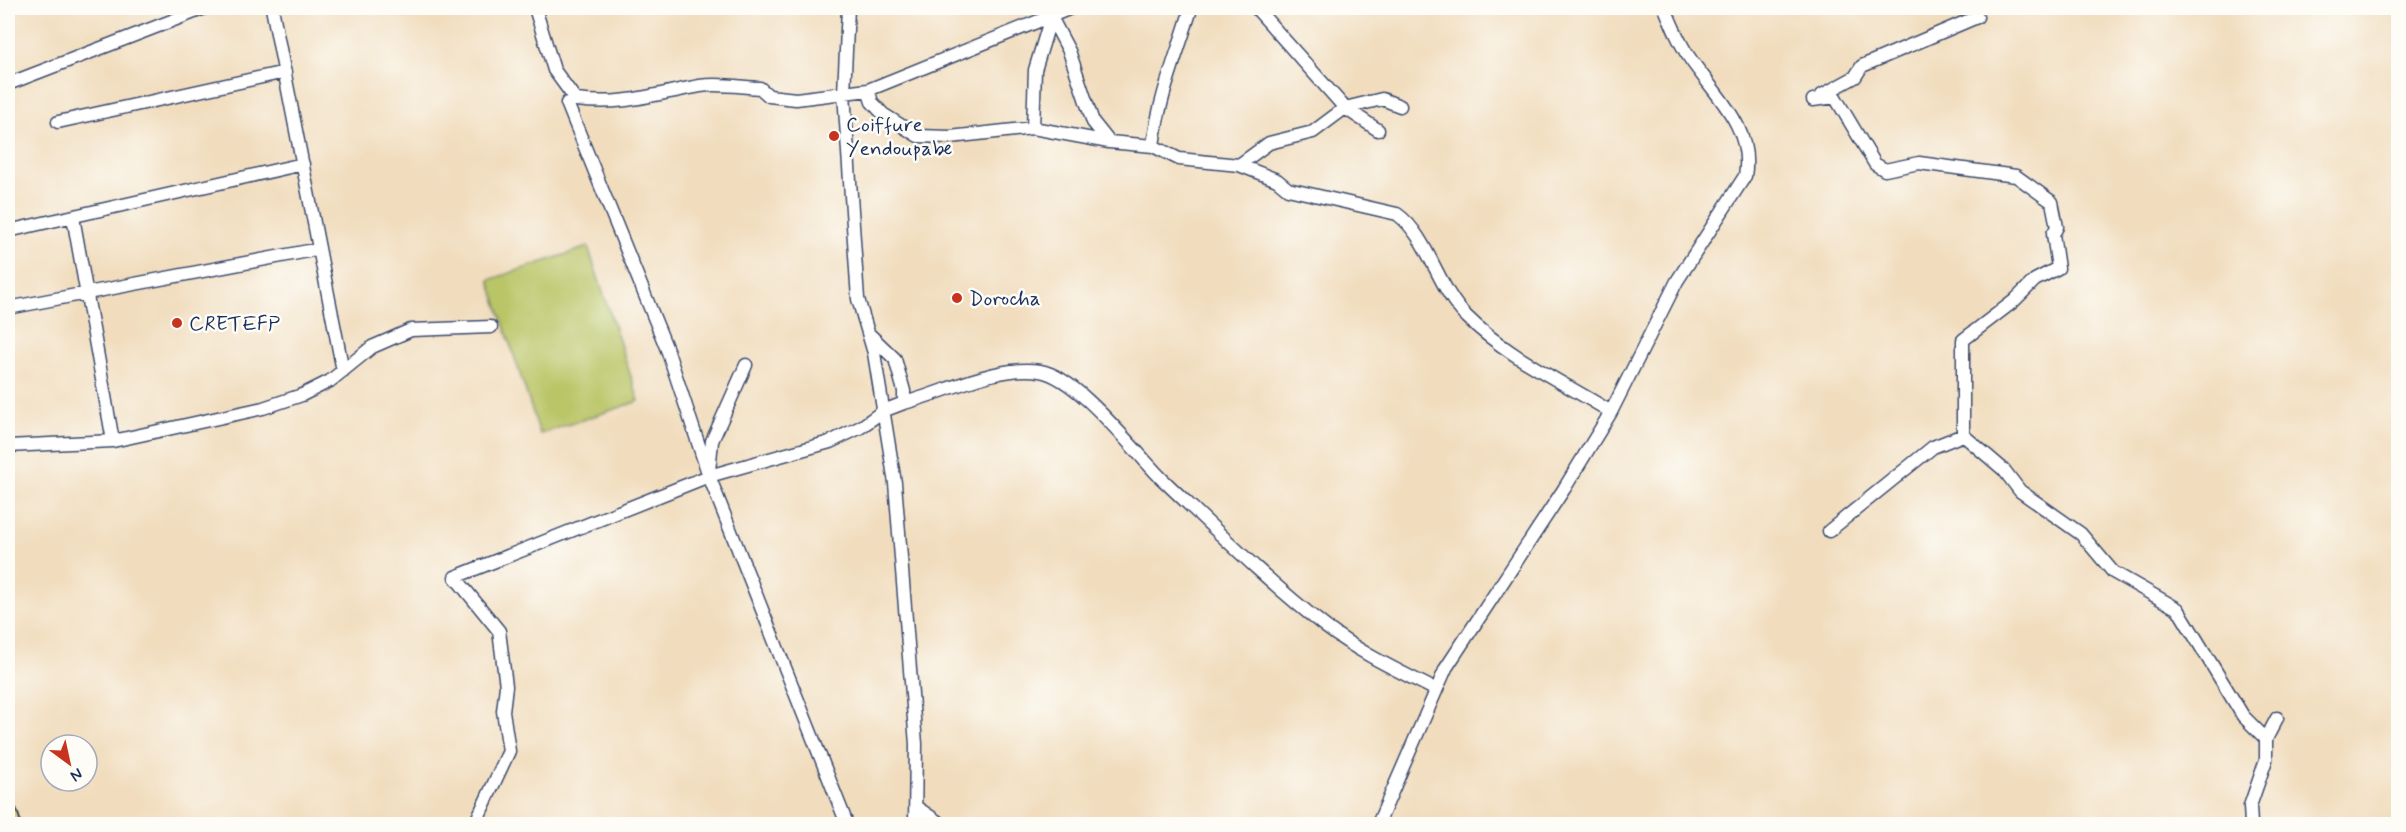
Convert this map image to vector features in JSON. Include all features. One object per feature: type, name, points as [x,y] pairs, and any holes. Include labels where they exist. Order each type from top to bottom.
[{"type":"highway","points":[[8,812],[12,825]]},
{"type":"street","points":[[8,84],[205,8]]},
{"type":"street","points":[[272,8],[343,371]]},
{"type":"street","points":[[535,8],[554,70],[576,100],[598,103],[629,102],[702,86],[760,88],[769,96],[796,99],[868,90],[1071,8]]},
{"type":"street","points":[[848,8],[844,93],[858,299],[870,335],[898,519],[916,744],[915,825]]},
{"type":"street","points":[[1256,8],[1345,108],[1378,130]]},
{"type":"street","points":[[1378,825],[1436,690],[1458,650],[1509,576],[1611,412],[1677,281],[1745,176],[1748,159],[1746,144],[1731,112],[1686,53],[1665,8]]},
{"type":"street","points":[[1153,146],[1157,115],[1170,66],[1191,9]]},
{"type":"street","points":[[1033,128],[1035,70],[1051,17]]},
{"type":"street","points":[[1051,17],[1069,51],[1093,122],[1109,142]]},
{"type":"street","points":[[1977,17],[1863,66],[1855,77],[1813,100],[1835,97],[1875,164],[1885,170],[1919,163],[2016,176],[2052,202],[2057,227],[2052,234],[2058,268],[2035,280],[2014,301],[1963,340],[1963,435],[2004,470],[2020,491],[2081,534],[2113,572],[2178,609],[2243,716],[2266,739]]},
{"type":"street","points":[[58,122],[285,72]]},
{"type":"street","points":[[868,90],[872,102],[883,114],[918,136],[950,137],[1033,128],[1109,142],[1153,146],[1179,159],[1239,165],[1277,180],[1288,189],[1397,214],[1408,224],[1452,298],[1465,315],[1498,342],[1611,412]]},
{"type":"street","points":[[1239,165],[1269,143],[1313,132],[1345,108],[1382,99],[1400,106]]},
{"type":"street","points":[[567,103],[669,352],[709,476],[847,825]]},
{"type":"street","points":[[8,231],[303,164]]},
{"type":"street","points":[[73,217],[84,293],[112,441]]},
{"type":"street","points":[[8,308],[319,249]]},
{"type":"street","points":[[8,446],[112,441],[263,408],[302,395],[343,371],[372,347],[411,330],[491,327]]},
{"type":"street","points":[[870,335],[895,359],[904,391],[904,403]]},
{"type":"street","points":[[709,476],[712,441],[746,365]]},
{"type":"street","points":[[475,825],[509,751],[503,711],[506,686],[499,631],[455,577],[709,476],[830,442],[861,427],[883,411],[904,403],[1011,370],[1041,371],[1068,385],[1090,404],[1161,477],[1320,622],[1364,652],[1436,690]]},
{"type":"street","points":[[1829,531],[1933,447],[1963,435]]},
{"type":"street","points":[[2251,825],[2250,806],[2266,760],[2266,739],[2277,718]]},
{"type":"street","points":[[916,807],[941,825]]},
{"type":"green space","points":[[588,247],[639,401],[540,434],[489,280]]},
{"type":"place","name":"Coiffure Yendoupabe","points":[[834,136]]},
{"type":"place","name":"Dorocha","points":[[957,298]]},
{"type":"place","name":"CRETEFP","points":[[177,323]]}]
